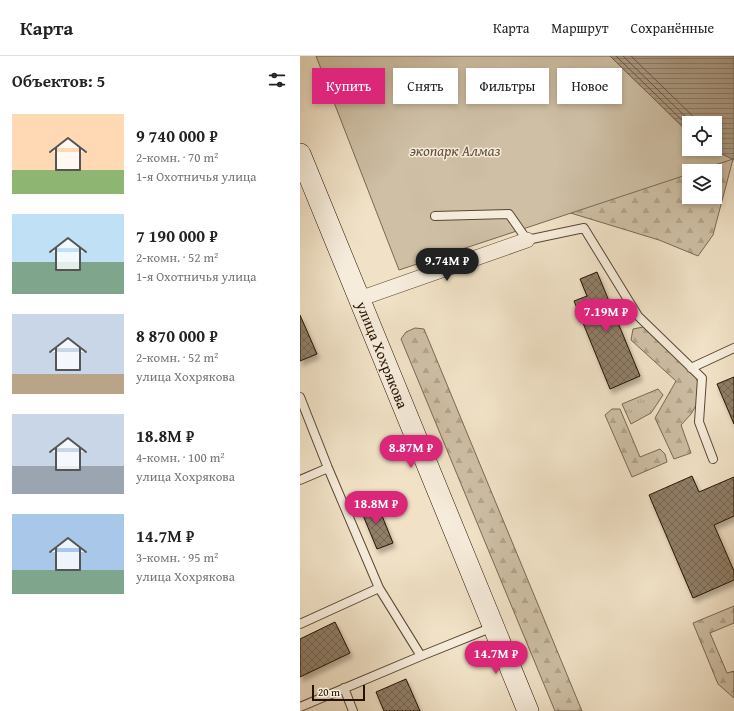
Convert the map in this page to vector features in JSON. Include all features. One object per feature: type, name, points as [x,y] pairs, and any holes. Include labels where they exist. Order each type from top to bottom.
[{"type":"main road","name":"улица Хохрякова","points":[[300,154],[528,711]]},
{"type":"street","points":[[359,299],[527,240]]},
{"type":"lane","points":[[435,216],[509,214],[527,240],[584,228],[638,316],[702,378],[698,422],[713,458]]},
{"type":"lane","points":[[691,368],[734,348]]},
{"type":"lane","points":[[300,398],[328,468],[380,588],[421,656]]},
{"type":"lane","points":[[300,480],[328,468]]},
{"type":"lane","points":[[300,624],[380,588]]},
{"type":"lane","points":[[300,707],[494,627]]},
{"type":"lane","points":[[344,688],[353,711]]},
{"type":"green space","name":"экопарк Алмаз","points":[[316,56],[610,56],[682,126],[682,156],[722,156],[722,154],[733,159],[718,164],[682,164],[682,176],[399,270],[335,104],[385,104],[385,68],[321,68]]},
{"type":"green space","points":[[610,56],[682,126],[682,156],[722,156],[722,154],[733,159],[722,201],[722,164],[682,164],[682,204],[721,204],[713,235],[698,256],[659,240],[564,211],[596,104],[622,104],[622,68],[606,68]]},
{"type":"green space","points":[[643,327],[695,375],[700,388],[698,402],[691,414],[681,425],[691,453],[674,459],[655,418],[676,381],[631,340],[633,329]]},
{"type":"green space","points":[[415,328],[424,329],[582,711],[555,711],[401,339],[406,332]]},
{"type":"green space","points":[[658,389],[663,395],[651,413],[631,424],[622,404]]},
{"type":"green space","points":[[612,409],[620,409],[640,457],[660,449],[665,454],[667,462],[632,477],[605,415]]},
{"type":"green space","points":[[734,606],[734,623],[710,633],[727,673],[734,671],[734,698],[718,684],[693,623]]},
{"type":"water","points":[[610,56],[734,56],[734,160],[722,154],[722,116],[682,116],[682,126]]},
{"type":"building","points":[[597,272],[640,376],[610,389],[574,301],[587,296],[580,279]]},
{"type":"building","points":[[300,315],[317,354],[300,361]]},
{"type":"building","points":[[734,377],[734,424],[717,384]]},
{"type":"building","points":[[692,476],[699,492],[734,477],[734,516],[714,525],[734,571],[734,580],[693,598],[649,495]]},
{"type":"building","points":[[376,501],[393,543],[377,549],[360,508]]},
{"type":"building","points":[[335,622],[350,653],[300,677],[300,639]]},
{"type":"building","points":[[406,679],[420,711],[384,711],[376,692]]}]
